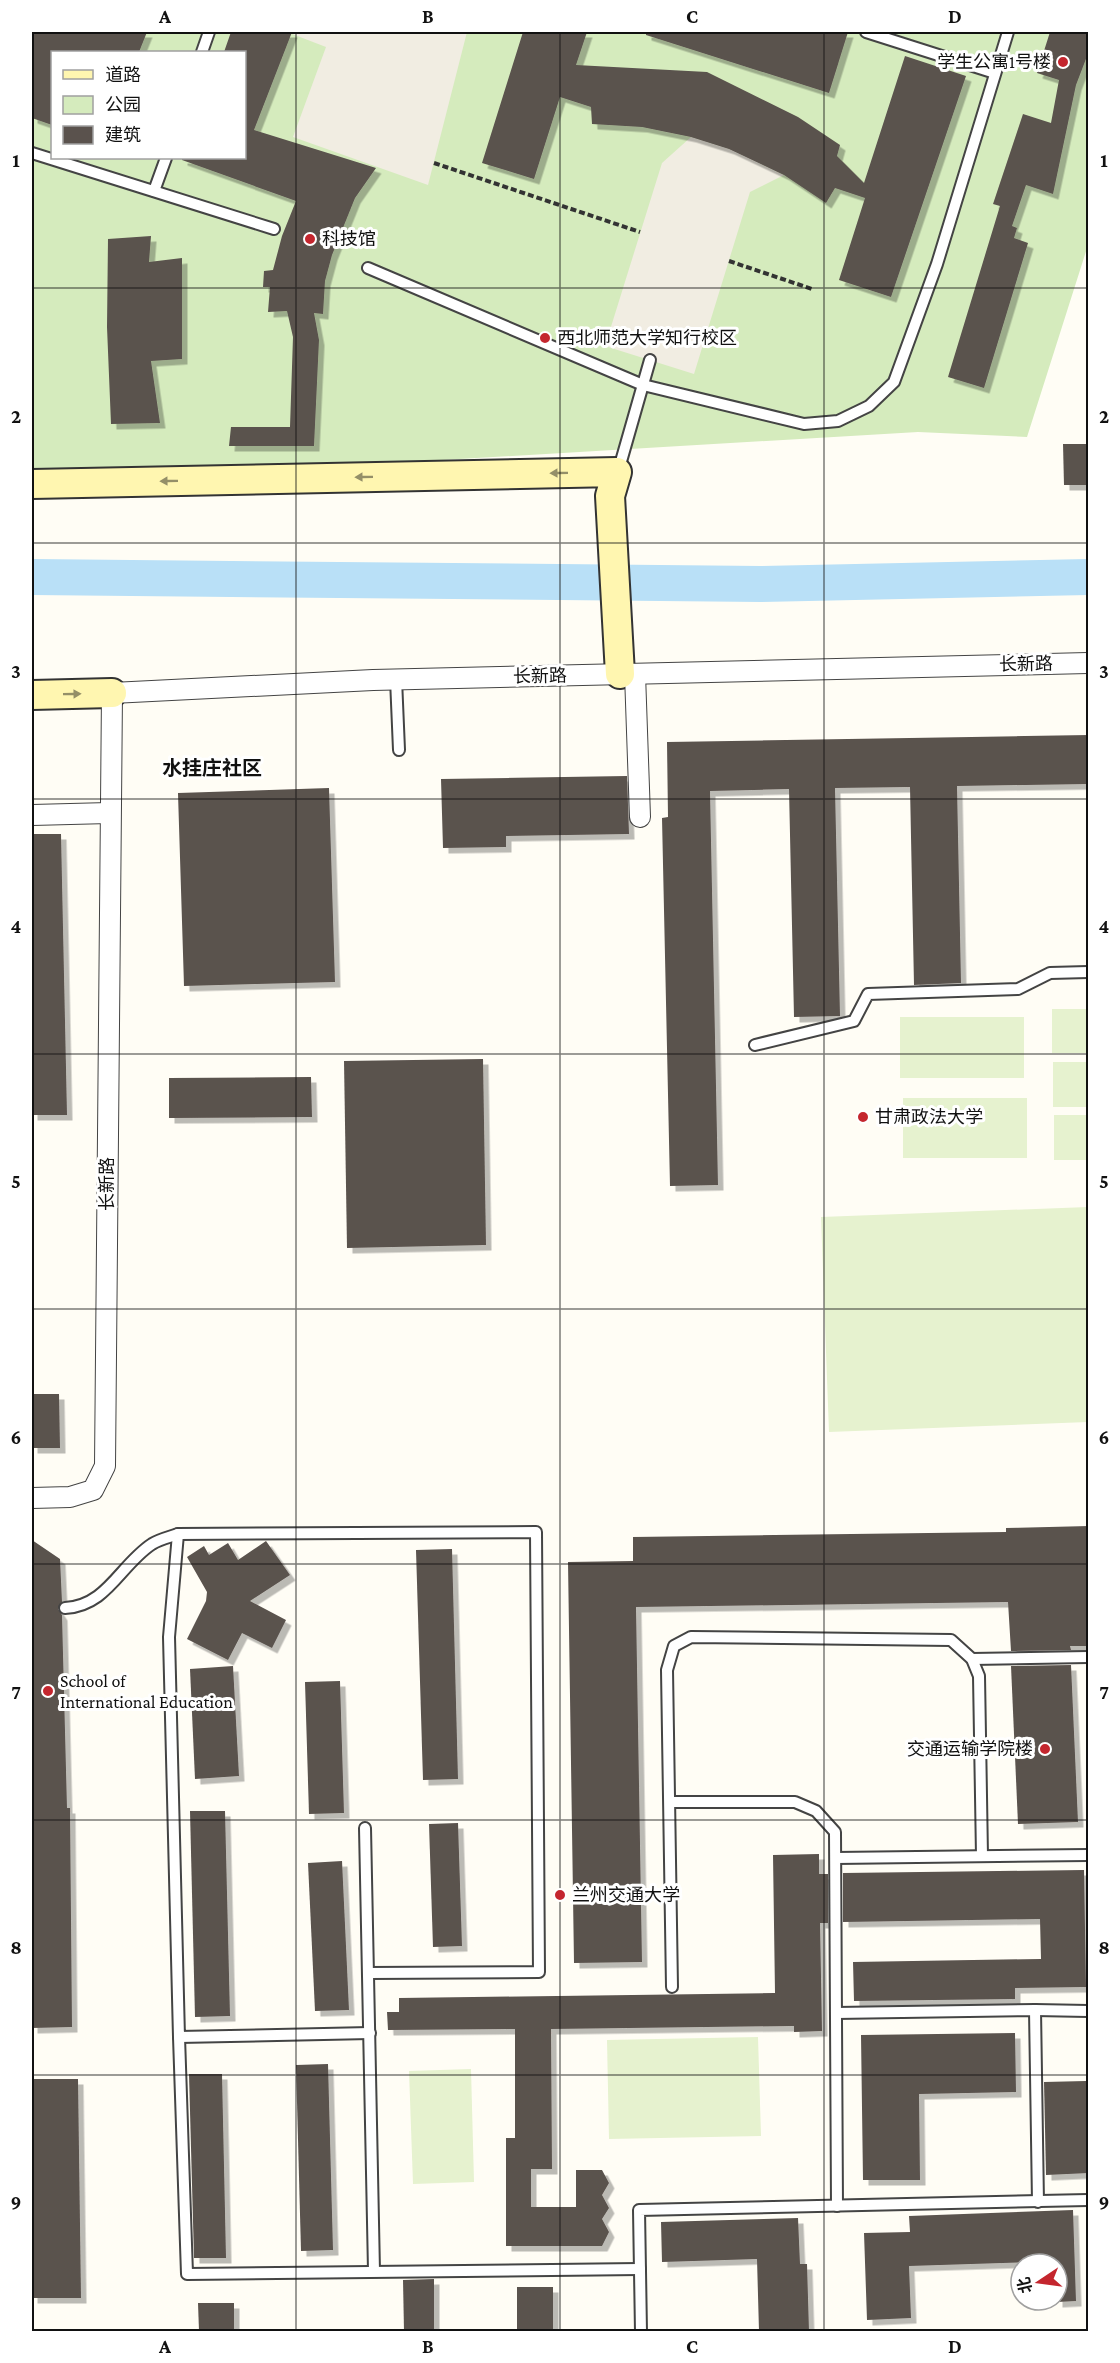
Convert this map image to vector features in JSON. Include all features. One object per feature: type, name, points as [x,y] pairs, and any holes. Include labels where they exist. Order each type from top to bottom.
[{"type":"street","points":[[32,484],[617,472],[610,496],[616,604],[627,674],[640,817]]},
{"type":"street","name":"长新路","points":[[32,1498],[70,1497],[93,1490],[105,1466],[109,813],[112,693],[396,679],[1089,663]]},
{"type":"street","points":[[32,695],[112,693]]},
{"type":"street","points":[[32,815],[109,813]]},
{"type":"lane","points":[[202,51],[209,32]]},
{"type":"lane","points":[[866,32],[995,73]]},
{"type":"lane","points":[[368,268],[643,384],[804,424],[838,421],[869,406],[894,382],[937,264],[1008,32]]},
{"type":"lane","points":[[32,153],[51,159]]},
{"type":"lane","points":[[51,159],[274,229]]},
{"type":"lane","points":[[154,191],[166,159]]},
{"type":"lane","points":[[617,472],[650,360]]},
{"type":"lane","points":[[396,679],[399,750]]},
{"type":"lane","points":[[755,1046],[854,1020],[868,994],[1018,989],[1050,973],[1089,972]]},
{"type":"lane","points":[[65,1608],[75,1608],[101,1596],[153,1544],[178,1534],[536,1532],[539,1972],[368,1973]]},
{"type":"lane","points":[[178,1534],[169,1637],[187,2274],[640,2269]]},
{"type":"lane","points":[[672,1987],[667,1670],[674,1646],[691,1637],[951,1640],[972,1659],[979,1676],[982,1856]]},
{"type":"lane","points":[[972,1659],[1089,1657]]},
{"type":"lane","points":[[670,1802],[784,1802],[806,1805],[824,1817],[835,1832],[837,2206]]},
{"type":"lane","points":[[364,1828],[374,2271]]},
{"type":"lane","points":[[836,1858],[1089,1855]]},
{"type":"lane","points":[[1035,2010],[1038,2202]]},
{"type":"lane","points":[[836,2013],[1089,2011]]},
{"type":"lane","points":[[179,2037],[370,2032]]},
{"type":"lane","points":[[642,2331],[639,2210],[1089,2200]]},
{"type":"path","points":[[434,163],[640,231]]},
{"type":"path","points":[[729,261],[812,290]]},
{"type":"green space","name":"西北师范大学知行校区","points":[[32,32],[1088,32],[1088,245],[1027,437],[918,432],[223,473],[80,468],[32,470]]},
{"type":"green space","points":[[1052,1009],[1088,1009],[1088,1053],[1052,1053]]},
{"type":"green space","points":[[900,1017],[1024,1017],[1024,1078],[900,1078]]},
{"type":"green space","points":[[1053,1062],[1088,1062],[1088,1107],[1053,1107]]},
{"type":"green space","points":[[903,1098],[1027,1098],[1027,1158],[903,1158]]},
{"type":"green space","points":[[1054,1115],[1088,1115],[1088,1160],[1054,1160]]},
{"type":"green space","points":[[1088,1207],[1088,1422],[829,1432],[821,1217]]},
{"type":"green space","points":[[758,2037],[761,2136],[609,2139],[607,2040]]},
{"type":"green space","points":[[471,2069],[474,2182],[413,2184],[409,2071]]},
{"type":"shaded area","points":[[287,32],[467,32],[428,185],[293,137],[326,47]]},
{"type":"shaded area","points":[[691,137],[730,149],[784,175],[750,192],[694,374],[605,346],[662,163]]},
{"type":"building","points":[[32,32],[147,32],[139,51],[51,51],[51,125],[32,118]]},
{"type":"building","name":"科技馆","points":[[231,32],[292,32],[254,130],[376,168],[355,198],[332,255],[325,281],[323,314],[314,313],[319,340],[314,446],[229,446],[231,427],[290,427],[293,337],[287,311],[268,312],[270,287],[263,287],[264,271],[273,270],[282,236],[296,201],[182,160],[246,159],[246,51],[224,51]]},
{"type":"building","points":[[523,32],[587,32],[576,65],[707,72],[798,117],[840,145],[837,156],[864,183],[905,56],[966,76],[891,297],[839,280],[865,198],[835,188],[826,203],[784,175],[729,149],[691,137],[642,127],[592,124],[591,107],[560,97],[534,179],[482,163]]},
{"type":"building","points":[[646,32],[848,32],[829,93],[646,35]]},
{"type":"building","points":[[1050,32],[1089,32],[1089,51],[1076,85],[1053,194],[1026,185],[1012,226],[1017,228],[1014,238],[1028,243],[984,388],[948,377],[1000,206],[993,204],[1023,114],[1051,123],[1059,80],[1037,73]]},
{"type":"building","points":[[151,236],[149,262],[182,258],[182,359],[151,361],[160,423],[111,424],[107,327],[108,239]]},
{"type":"building","points":[[1063,444],[1089,444],[1089,485],[1064,485]]},
{"type":"building","points":[[1089,735],[1089,784],[957,786],[961,983],[914,985],[910,787],[835,788],[840,1016],[794,1017],[789,789],[710,791],[718,1185],[670,1186],[662,818],[668,817],[667,742]]},
{"type":"building","points":[[627,776],[629,834],[506,836],[506,847],[443,848],[441,779]]},
{"type":"building","points":[[329,788],[335,982],[184,986],[178,793]]},
{"type":"building","points":[[32,834],[61,834],[67,1115],[32,1115]]},
{"type":"building","points":[[483,1059],[486,1245],[347,1248],[344,1061]]},
{"type":"building","points":[[311,1077],[312,1117],[169,1118],[169,1078]]},
{"type":"building","points":[[32,1394],[59,1394],[60,1448],[32,1448]]},
{"type":"building","points":[[1089,1526],[1089,1646],[1070,1646],[1071,1650],[1011,1651],[1008,1602],[636,1607],[642,1962],[574,1963],[568,1562],[633,1561],[633,1537],[1006,1532],[1006,1528]]},
{"type":"building","points":[[32,1540],[60,1559],[62,1602],[58,1609],[62,1615],[67,1808],[70,1808],[72,2027],[32,2028]]},
{"type":"building","points":[[266,1541],[290,1575],[250,1601],[286,1620],[272,1648],[242,1633],[228,1660],[187,1639],[206,1601],[207,1592],[187,1557],[204,1546],[209,1555],[228,1543],[238,1560]]},
{"type":"building","points":[[452,1549],[458,1779],[423,1780],[416,1550]]},
{"type":"building","name":"交通运输学院楼","points":[[1071,1665],[1078,1822],[1018,1824],[1011,1666]]},
{"type":"building","points":[[233,1666],[239,1776],[195,1779],[190,1669]]},
{"type":"building","points":[[340,1681],[344,1813],[309,1814],[305,1682]]},
{"type":"building","points":[[190,1811],[225,1811],[230,2016],[195,2017]]},
{"type":"building","points":[[458,1823],[462,1946],[433,1947],[429,1824]]},
{"type":"building","points":[[819,1854],[819,1874],[828,1874],[828,1923],[820,1923],[822,2031],[794,2032],[794,2026],[551,2029],[552,2169],[531,2169],[531,2207],[576,2207],[576,2170],[602,2170],[609,2183],[602,2195],[609,2208],[602,2219],[609,2232],[602,2246],[506,2246],[506,2138],[515,2138],[515,2029],[388,2030],[387,2012],[399,2012],[399,1998],[775,1993],[773,1855]]},
{"type":"building","points":[[342,1861],[349,2010],[315,2011],[308,1863]]},
{"type":"building","points":[[1084,1870],[1086,1987],[1015,1988],[1015,1999],[854,2001],[853,1962],[1041,1959],[1040,1919],[843,1922],[843,1873]]},
{"type":"building","points":[[1015,2033],[1016,2092],[919,2094],[920,2180],[863,2180],[861,2035]]},
{"type":"building","points":[[328,2064],[333,2250],[301,2251],[296,2065]]},
{"type":"building","points":[[189,2074],[222,2074],[226,2258],[194,2258]]},
{"type":"building","points":[[32,2079],[78,2079],[81,2298],[32,2298]]},
{"type":"building","points":[[1086,2081],[1089,2173],[1046,2175],[1044,2082]]},
{"type":"building","points":[[1073,2210],[1076,2301],[1069,2301],[1069,2252],[1009,2252],[1009,2263],[909,2266],[911,2318],[867,2320],[864,2233],[910,2232],[909,2216]]},
{"type":"building","points":[[798,2218],[800,2264],[807,2264],[809,2331],[759,2331],[757,2259],[662,2262],[661,2222]]},
{"type":"building","points":[[434,2279],[434,2331],[404,2331],[403,2280]]},
{"type":"building","points":[[517,2287],[553,2287],[553,2331],[517,2331]]},
{"type":"building","points":[[198,2303],[234,2303],[234,2331],[199,2331]]},
{"type":"waterway","points":[[32,577],[761,584],[1088,577]]},
{"type":"place","name":"学生公寓1号楼","points":[[1063,62]]},
{"type":"place","name":"科技馆","points":[[310,239]]},
{"type":"place","name":"西北师范大学知行校区","points":[[545,338]]},
{"type":"place","name":"甘肃政法大学","points":[[863,1117]]},
{"type":"place","name":"School of International Education","points":[[48,1691]]},
{"type":"place","name":"交通运输学院楼","points":[[1045,1749]]},
{"type":"place","name":"兰州交通大学","points":[[560,1895]]},
{"type":"district","name":"水挂庄社区","points":[[212,768]]}]
